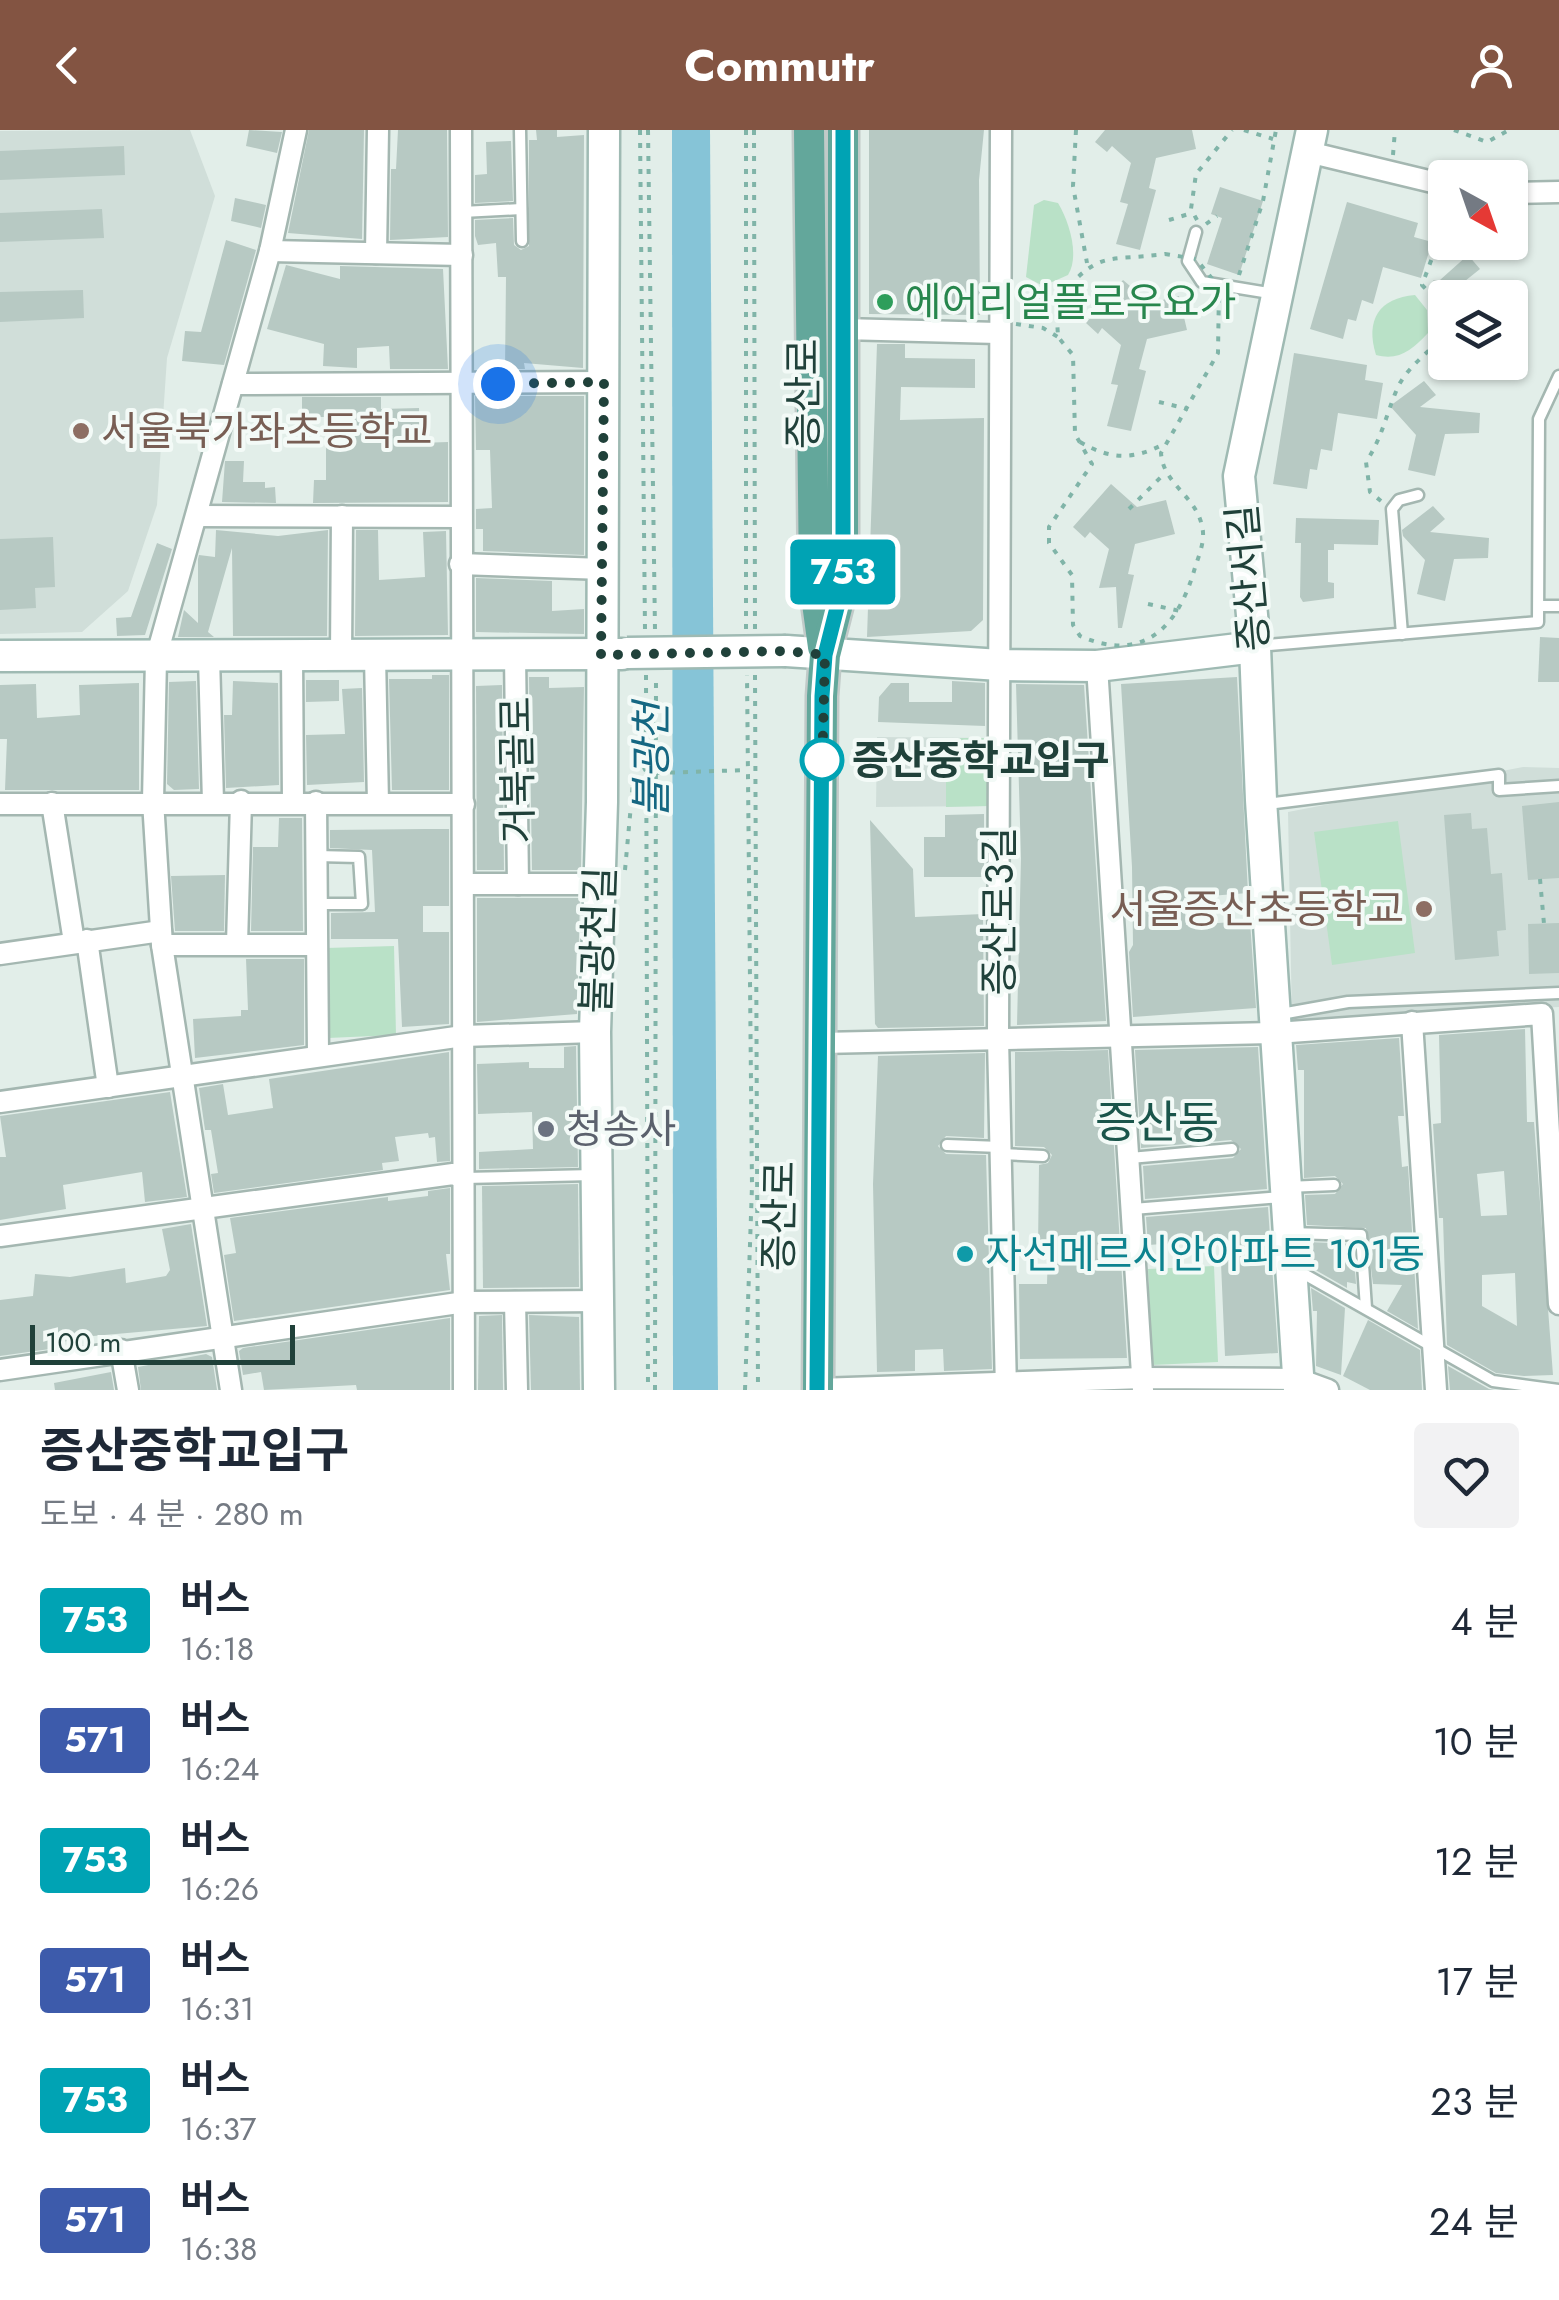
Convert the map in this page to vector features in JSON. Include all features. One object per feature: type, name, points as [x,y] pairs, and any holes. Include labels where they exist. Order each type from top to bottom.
[{"type":"main road","name":"증산로","points":[[809,130],[815,594],[825,655],[818,1389]]},
{"type":"main road","name":"증산로","points":[[825,655],[843,584],[843,130]]},
{"type":"street","points":[[231,1390],[161,938],[153,801],[156,658],[270,252],[296,130]]},
{"type":"street","points":[[376,253],[378,130]]},
{"type":"street","points":[[462,130],[464,1390]]},
{"type":"street","name":"불광천길","points":[[599,1390],[596,1032],[635,656],[604,569],[604,130]]},
{"type":"street","name":"증산로3길","points":[[1001,130],[998,1038],[1006,1385]]},
{"type":"street","points":[[1310,141],[1428,180]]},
{"type":"street","name":"증산서길","points":[[1299,1384],[1261,805],[1256,647],[1239,476],[1310,141]]},
{"type":"street","points":[[1528,193],[1559,192]]},
{"type":"street","points":[[270,252],[462,254]]},
{"type":"street","points":[[842,329],[998,328]]},
{"type":"street","points":[[233,384],[604,382]]},
{"type":"street","points":[[197,516],[461,517]]},
{"type":"street","points":[[341,656],[342,516]]},
{"type":"street","points":[[460,564],[604,569]]},
{"type":"street","points":[[825,655],[1097,666],[1256,647]]},
{"type":"street","name":"거북골로","points":[[0,656],[635,656],[786,651],[825,655]]},
{"type":"street","name":"거북골로","points":[[515,655],[518,884]]},
{"type":"street","points":[[292,656],[293,802]]},
{"type":"street","points":[[376,656],[378,803]]},
{"type":"street","points":[[210,657],[213,802]]},
{"type":"street","points":[[1097,666],[1124,1036],[1143,1384]]},
{"type":"street","points":[[237,944],[242,801]]},
{"type":"street","points":[[316,802],[318,1054]]},
{"type":"street","points":[[52,803],[108,1087]]},
{"type":"street","points":[[0,804],[464,804]]},
{"type":"street","points":[[464,884],[612,885]]},
{"type":"street","points":[[0,954],[81,941],[161,938],[237,944],[316,944]]},
{"type":"street","points":[[821,1043],[1124,1036],[1276,1024],[1550,1015],[1559,1304]]},
{"type":"street","points":[[1412,1022],[1436,1390]]},
{"type":"street","points":[[0,1102],[463,1036],[596,1032]]},
{"type":"street","points":[[0,1236],[453,1174],[464,1178]]},
{"type":"street","points":[[0,1370],[464,1302],[600,1301]]},
{"type":"street","points":[[516,1302],[516,1390]]},
{"type":"street","points":[[121,1350],[128,1390]]},
{"type":"street","points":[[818,1389],[1299,1384],[1328,1390]]},
{"type":"lane","points":[[520,130],[522,242]]},
{"type":"lane","points":[[462,212],[521,209]]},
{"type":"lane","points":[[1196,232],[1188,257],[1195,276],[1216,284],[1276,294]]},
{"type":"lane","points":[[1256,647],[1538,622],[1539,418],[1559,376]]},
{"type":"lane","points":[[1402,634],[1393,507],[1406,496],[1418,496]]},
{"type":"lane","points":[[1540,606],[1559,606]]},
{"type":"lane","points":[[1261,805],[1498,775],[1499,790],[1559,786]]},
{"type":"lane","points":[[316,856],[358,857],[362,904],[316,904]]},
{"type":"lane","points":[[1276,1024],[1348,1002],[1559,993]]},
{"type":"lane","points":[[947,1145],[1043,1156]]},
{"type":"lane","points":[[1130,1158],[1232,1149]]},
{"type":"lane","points":[[464,1178],[599,1175]]},
{"type":"lane","points":[[1133,1209],[1334,1185]]},
{"type":"lane","points":[[1289,1233],[1361,1235],[1366,1308]]},
{"type":"lane","points":[[1291,1266],[1493,1380],[1559,1390]]},
{"type":"path","points":[[640,130],[635,656],[647,766],[648,1390]]},
{"type":"path","points":[[648,130],[656,639]]},
{"type":"path","points":[[746,130],[746,638]]},
{"type":"path","points":[[754,130],[755,646]]},
{"type":"path","points":[[1076,130],[1073,186],[1088,265]]},
{"type":"path","points":[[1192,213],[1196,174],[1232,130]]},
{"type":"path","points":[[1244,130],[1274,139]]},
{"type":"path","points":[[1239,275],[1263,201],[1276,130]]},
{"type":"path","points":[[1392,170],[1395,130]]},
{"type":"path","points":[[1454,130],[1486,142],[1509,130]]},
{"type":"path","points":[[1192,213],[1204,224],[1217,216]]},
{"type":"path","points":[[1168,220],[1192,213]]},
{"type":"path","points":[[1058,338],[1056,300],[1088,265],[1116,254],[1188,257],[1204,266],[1216,284],[1222,314],[1218,353],[1164,444],[1143,454],[1120,458],[1080,442]]},
{"type":"path","points":[[1393,507],[1370,492],[1366,462],[1386,429],[1398,387],[1437,346],[1443,330],[1443,312],[1422,284],[1431,260]]},
{"type":"path","points":[[998,328],[1030,324],[1058,338],[1072,355],[1076,434],[1092,464],[1049,526],[1049,544],[1072,575],[1076,589],[1073,625],[1080,636],[1092,642],[1127,648],[1164,630],[1180,611],[1203,540],[1202,525],[1165,474],[1164,444]]},
{"type":"path","points":[[1159,402],[1188,409]]},
{"type":"path","points":[[1129,509],[1165,474]]},
{"type":"path","points":[[1148,604],[1180,611]]},
{"type":"path","points":[[635,656],[657,762],[655,1390]]},
{"type":"path","points":[[745,1390],[752,1186],[746,657]]},
{"type":"path","points":[[755,666],[758,1390]]},
{"type":"path","points":[[612,885],[631,789],[647,766],[657,762]]},
{"type":"path","points":[[657,772],[746,770]]},
{"type":"path","points":[[1540,880],[1544,924]]},
{"type":"shaded area","name":"서울북가좌초등학교","points":[[190,130],[215,196],[167,358],[157,505],[128,591],[82,632],[0,634],[0,131]]},
{"type":"shaded area","points":[[877,737],[990,738],[989,806],[876,807]]},
{"type":"shaded area","name":"서울증산초등학교","points":[[1523,767],[1559,768],[1559,1007],[1292,1021],[1288,812]]},
{"type":"green space","points":[[1044,200],[1058,203],[1062,210],[1072,239],[1073,258],[1068,275],[1043,286],[1026,277],[1034,205]]},
{"type":"green space","points":[[1415,295],[1427,310],[1428,333],[1405,353],[1376,355],[1374,321],[1384,306]]},
{"type":"green space","points":[[946,738],[990,738],[989,806],[946,807]]},
{"type":"green space","points":[[1398,821],[1415,953],[1332,965],[1314,832]]},
{"type":"green space","points":[[394,946],[396,1035],[328,1038],[326,948]]},
{"type":"green space","points":[[1214,1266],[1218,1362],[1152,1365],[1148,1269]]},
{"type":"water","name":"불광천","points":[[672,130],[710,130],[718,1390],[673,1390]]},
{"type":"building","points":[[249,130],[282,132],[277,153],[246,146]]},
{"type":"building","points":[[309,130],[364,130],[362,239],[288,233]]},
{"type":"building","points":[[398,130],[447,130],[448,237],[390,240],[391,169],[396,169]]},
{"type":"building","points":[[536,130],[557,130],[557,137],[584,135],[583,368],[524,363],[525,369],[505,369],[506,277],[498,277],[496,243],[478,245],[475,236],[475,220],[513,218],[514,245],[521,250],[529,246],[529,140],[537,140]]},
{"type":"building","points":[[869,130],[984,130],[979,180],[980,315],[869,314]]},
{"type":"building","points":[[1105,130],[1192,130],[1196,149],[1156,158],[1149,188],[1156,190],[1140,250],[1116,244],[1128,204],[1120,202],[1131,163],[1112,146],[1107,152],[1095,142]]},
{"type":"building","points":[[511,141],[513,201],[475,203],[475,175],[487,174],[486,142]]},
{"type":"building","points":[[124,146],[125,175],[0,180],[0,151]]},
{"type":"building","points":[[1220,187],[1263,201],[1239,275],[1207,264],[1222,218],[1211,214]]},
{"type":"building","points":[[235,198],[266,205],[261,228],[231,221]]},
{"type":"building","points":[[1347,202],[1418,223],[1414,237],[1428,241],[1421,278],[1383,267],[1373,304],[1362,300],[1356,321],[1348,319],[1343,339],[1310,329]]},
{"type":"building","points":[[102,209],[104,238],[0,242],[0,213]]},
{"type":"building","points":[[226,240],[256,250],[224,365],[182,361],[185,331],[201,332]]},
{"type":"building","points":[[1462,260],[1472,260],[1480,269],[1466,280],[1440,280]]},
{"type":"building","points":[[286,265],[340,279],[340,266],[443,269],[448,369],[390,369],[389,346],[357,348],[357,368],[323,366],[324,344],[267,329]]},
{"type":"building","points":[[1123,280],[1150,303],[1179,296],[1187,330],[1147,339],[1139,369],[1146,371],[1131,431],[1107,426],[1118,385],[1111,384],[1121,345],[1102,328],[1098,334],[1086,323]]},
{"type":"building","points":[[83,290],[84,318],[0,322],[0,292]]},
{"type":"building","points":[[877,344],[905,344],[905,358],[975,359],[975,388],[901,387],[900,420],[984,418],[983,620],[971,631],[867,637]]},
{"type":"building","points":[[1294,353],[1367,365],[1365,380],[1383,383],[1377,419],[1338,413],[1332,451],[1321,449],[1317,470],[1310,469],[1307,489],[1273,484]]},
{"type":"building","points":[[1424,381],[1436,395],[1420,407],[1480,413],[1479,433],[1445,434],[1435,476],[1408,470],[1416,435],[1390,406]]},
{"type":"building","points":[[475,396],[584,396],[584,555],[483,551],[483,529],[476,529],[476,509],[492,508],[490,450],[476,450]]},
{"type":"building","points":[[302,397],[381,397],[381,409],[419,408],[420,443],[448,442],[448,502],[313,503],[314,480],[326,480],[326,417],[302,417]]},
{"type":"building","points":[[225,461],[244,461],[243,482],[265,482],[265,488],[275,487],[276,503],[222,502]]},
{"type":"building","points":[[1111,484],[1137,507],[1166,500],[1175,534],[1135,544],[1128,574],[1134,575],[1122,628],[1118,628],[1116,587],[1099,588],[1109,549],[1090,532],[1085,538],[1073,527]]},
{"type":"building","points":[[1433,506],[1445,519],[1430,532],[1489,538],[1488,558],[1454,559],[1445,601],[1417,594],[1425,560],[1402,530]]},
{"type":"building","points":[[1296,518],[1379,520],[1378,545],[1334,544],[1334,550],[1328,550],[1328,582],[1334,583],[1334,598],[1303,602],[1300,597],[1301,543],[1295,543]]},
{"type":"building","points":[[216,530],[278,536],[328,530],[327,636],[233,636],[232,548],[208,632],[214,637],[178,637],[184,610],[198,623],[198,559],[199,555],[215,557]]},
{"type":"building","points":[[356,530],[378,530],[379,580],[425,577],[423,532],[446,531],[448,635],[355,636]]},
{"type":"building","points":[[53,537],[55,587],[35,588],[36,608],[0,610],[0,539]]},
{"type":"building","points":[[157,543],[172,549],[145,635],[117,636],[116,618],[131,617]]},
{"type":"building","points":[[476,578],[552,581],[552,611],[584,609],[584,634],[476,632]]},
{"type":"building","points":[[1540,637],[1559,638],[1559,682],[1538,682]]},
{"type":"building","points":[[432,675],[449,675],[449,790],[392,790],[389,679],[432,679]]},
{"type":"building","points":[[529,677],[549,677],[549,688],[584,687],[581,870],[532,870]]},
{"type":"building","points":[[1237,677],[1248,893],[1184,898],[1186,925],[1250,921],[1256,1008],[1133,1017],[1129,952],[1133,945],[1132,867],[1121,684]]},
{"type":"building","points":[[306,680],[339,680],[339,701],[306,702]]},
{"type":"building","points":[[196,681],[199,789],[174,790],[167,784],[169,682]]},
{"type":"building","points":[[233,681],[278,683],[279,785],[226,788],[224,715],[232,715]]},
{"type":"building","points":[[952,681],[985,683],[985,726],[878,722],[879,697],[891,683],[909,683],[909,702],[952,702]]},
{"type":"building","points":[[139,683],[139,790],[5,790],[7,739],[0,739],[0,685],[36,684],[37,718],[80,715],[79,685]]},
{"type":"building","points":[[1016,684],[1084,685],[1106,1021],[1017,1025],[1021,858]]},
{"type":"building","points":[[502,685],[504,870],[477,870],[476,686]]},
{"type":"building","points":[[362,688],[364,782],[307,785],[306,735],[345,734],[342,689]]},
{"type":"building","points":[[1559,802],[1559,878],[1528,880],[1522,806]]},
{"type":"building","points":[[1471,813],[1472,829],[1487,828],[1491,874],[1502,873],[1506,930],[1497,931],[1499,956],[1455,960],[1444,815]]},
{"type":"building","points":[[984,814],[984,877],[924,877],[924,837],[945,837],[945,815]]},
{"type":"building","points":[[279,818],[302,818],[303,931],[251,931],[253,847],[278,847]]},
{"type":"building","points":[[870,820],[913,869],[915,917],[983,914],[984,1026],[878,1028],[875,1024]]},
{"type":"building","points":[[449,829],[449,906],[423,906],[423,932],[449,932],[449,1024],[402,1027],[398,939],[331,939],[331,913],[375,912],[372,850],[330,848],[330,830]]},
{"type":"building","points":[[225,875],[224,931],[175,931],[171,876]]},
{"type":"building","points":[[477,898],[580,898],[577,1014],[477,1022]]},
{"type":"building","points":[[1559,923],[1559,973],[1529,974],[1528,924]]},
{"type":"building","points":[[246,959],[304,959],[304,1045],[195,1058],[193,1019],[241,1016],[241,1010],[248,1010]]},
{"type":"building","points":[[1525,1029],[1527,1122],[1534,1122],[1553,1375],[1496,1373],[1447,1345],[1443,1218],[1439,1218],[1433,1124],[1441,1123],[1439,1035]],"holes":[[[1504,1171],[1507,1215],[1481,1216],[1477,1174]],[[1515,1273],[1517,1326],[1482,1306],[1482,1275]]]},
{"type":"building","points":[[1399,1038],[1404,1116],[1398,1116],[1402,1167],[1408,1166],[1418,1329],[1387,1311],[1402,1285],[1373,1284],[1366,1228],[1307,1225],[1305,1195],[1335,1194],[1343,1184],[1335,1176],[1304,1178],[1304,1070],[1298,1070],[1296,1045]]},
{"type":"building","points":[[576,1046],[578,1167],[479,1169],[479,1152],[533,1149],[532,1112],[478,1114],[477,1064],[529,1062],[529,1068],[564,1068],[564,1047]]},
{"type":"building","points":[[1258,1047],[1267,1189],[1145,1199],[1143,1166],[1233,1158],[1241,1149],[1231,1140],[1141,1148],[1135,1050]]},
{"type":"building","points":[[1108,1050],[1127,1358],[1020,1359],[1019,1284],[1047,1284],[1048,1249],[1038,1249],[1039,1165],[1048,1163],[1052,1155],[1044,1147],[1015,1146],[1015,1052]]},
{"type":"building","points":[[449,1052],[450,1161],[437,1162],[435,1137],[429,1138],[428,1133],[395,1137],[399,1161],[382,1163],[383,1170],[214,1193],[211,1174],[218,1173],[211,1130],[205,1130],[199,1088],[223,1084],[228,1115],[273,1108],[269,1079]]},
{"type":"building","points":[[985,1053],[984,1138],[946,1136],[938,1146],[946,1154],[986,1155],[992,1369],[944,1371],[943,1349],[915,1350],[915,1371],[877,1372],[873,1184],[878,1056]]},
{"type":"building","points":[[170,1092],[187,1197],[145,1202],[142,1172],[63,1185],[66,1209],[0,1220],[0,1157],[6,1157],[0,1116]]},
{"type":"building","points":[[578,1184],[579,1287],[483,1288],[482,1186]]},
{"type":"building","points":[[450,1188],[450,1254],[446,1254],[450,1290],[234,1321],[224,1255],[236,1253],[230,1218],[388,1197],[388,1201],[428,1196],[428,1191]]},
{"type":"building","points":[[1268,1207],[1278,1353],[1225,1356],[1220,1240],[1148,1245],[1146,1217]]},
{"type":"building","points":[[191,1224],[207,1326],[93,1336],[57,1343],[57,1348],[0,1356],[0,1300],[33,1296],[35,1274],[70,1277],[125,1268],[126,1283],[166,1276],[170,1270],[162,1229]]},
{"type":"building","points":[[1308,1242],[1353,1244],[1356,1284],[1347,1282],[1347,1288],[1312,1268]]},
{"type":"building","points":[[1311,1288],[1345,1308],[1341,1375],[1316,1366],[1317,1311],[1313,1311]]},
{"type":"building","points":[[502,1315],[503,1390],[478,1390],[479,1316]]},
{"type":"building","points":[[529,1315],[579,1317],[580,1390],[531,1390]]},
{"type":"building","points":[[450,1318],[450,1390],[357,1390],[356,1385],[264,1390],[261,1372],[243,1375],[239,1351],[243,1348]]},
{"type":"building","points":[[1368,1320],[1420,1350],[1422,1390],[1370,1390],[1343,1376]]},
{"type":"building","points":[[206,1354],[212,1357],[217,1390],[141,1390],[138,1367]]},
{"type":"building","points":[[1448,1366],[1489,1389],[1494,1390],[1450,1390]]},
{"type":"building","points":[[111,1372],[114,1390],[55,1390],[54,1383]]},
{"type":"bus line","name":"753","points":[[817,1390],[822,696],[825,655],[843,584],[843,130]]},
{"type":"place","name":"에어리얼플로우요가","points":[[885,302]]},
{"type":"place","name":"서울북가좌초등학교","points":[[81,431]]},
{"type":"place","name":"증산중학교입구","points":[[822,760]]},
{"type":"place","name":"서울증산초등학교","points":[[1424,909]]},
{"type":"place","name":"청송사","points":[[546,1129]]},
{"type":"place","name":"자선메르시안아파트 101동","points":[[965,1254]]},
{"type":"district","name":"증산동","points":[[1157,1122]]},
{"type":"route","points":[[498,384],[604,382],[601,655],[786,651],[825,655],[822,773],[822,760]]}]
